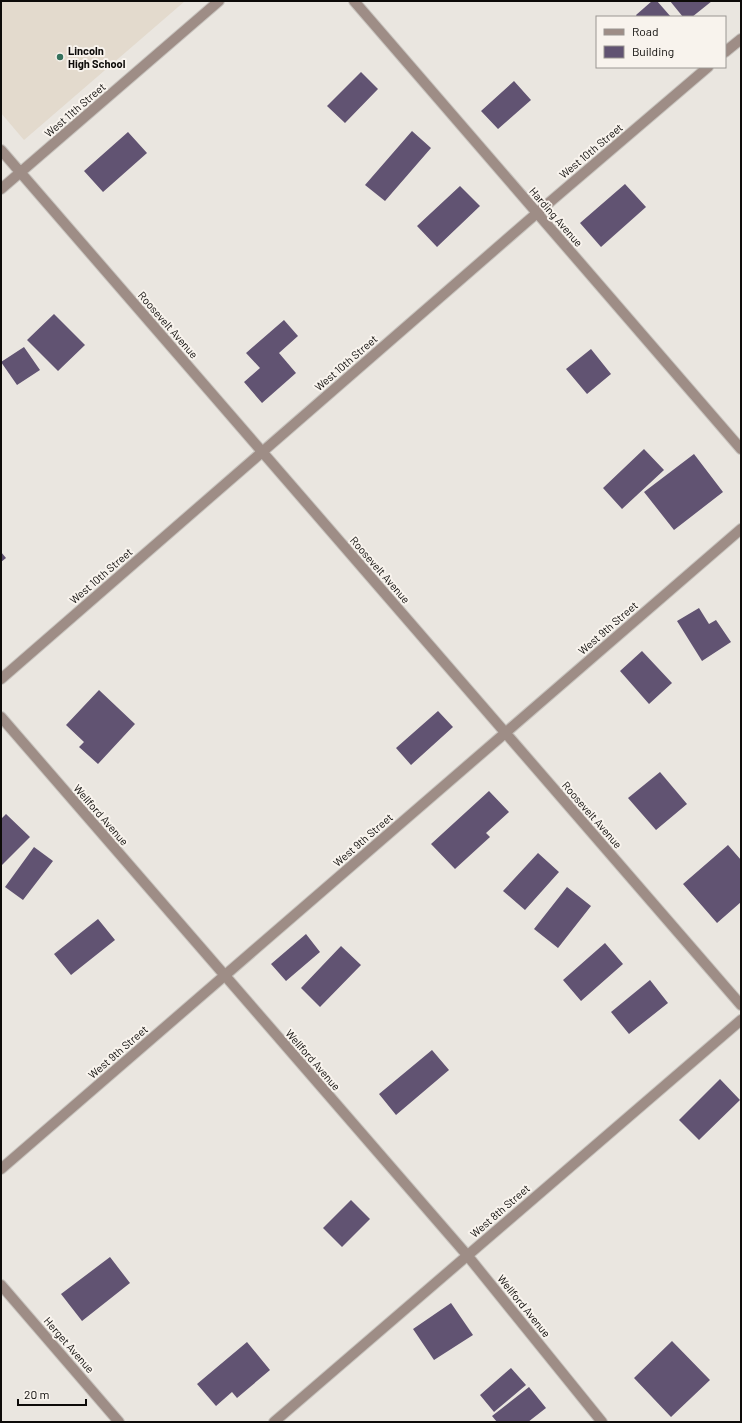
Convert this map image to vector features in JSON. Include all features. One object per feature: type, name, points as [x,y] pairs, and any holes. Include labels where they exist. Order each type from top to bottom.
[{"type":"street","name":"West 11th Street","points":[[1,189],[218,1]]},
{"type":"street","name":"Harding Avenue","points":[[354,1],[741,449]]},
{"type":"street","points":[[726,51],[741,39]]},
{"type":"street","name":"West 10th Street","points":[[1,679],[537,213],[707,68]]},
{"type":"street","name":"Roosevelt Avenue","points":[[1,150],[741,1005]]},
{"type":"street","name":"West 9th Street","points":[[1,1169],[741,529]]},
{"type":"street","name":"Wellford Avenue","points":[[1,717],[467,1256],[602,1422]]},
{"type":"street","name":"West 8th Street","points":[[274,1422],[741,1020]]},
{"type":"street","name":"Herget Avenue","points":[[1,1285],[120,1422]]},
{"type":"shaded area","name":"Lincoln High School","points":[[1,1],[185,1],[24,140],[1,113]]},
{"type":"building","points":[[652,1],[657,1],[670,16],[636,16]]},
{"type":"building","points":[[670,1],[712,1],[693,16],[682,16]]},
{"type":"building","points":[[361,72],[378,89],[345,123],[327,106]]},
{"type":"building","points":[[514,81],[531,100],[498,129],[481,111]]},
{"type":"building","points":[[412,131],[431,148],[385,201],[365,185]]},
{"type":"building","points":[[128,132],[147,153],[103,192],[84,171]]},
{"type":"building","points":[[625,184],[646,207],[601,247],[580,223]]},
{"type":"building","points":[[460,186],[480,206],[437,247],[417,226]]},
{"type":"building","points":[[54,314],[85,345],[58,371],[27,340]]},
{"type":"building","points":[[284,320],[298,336],[279,353],[296,373],[262,403],[244,382],[260,368],[246,353]]},
{"type":"building","points":[[24,347],[40,370],[17,385],[1,362]]},
{"type":"building","points":[[591,349],[611,374],[587,394],[566,369]]},
{"type":"building","points":[[644,449],[664,470],[622,509],[603,488]]},
{"type":"building","points":[[694,454],[723,492],[674,530],[644,492]]},
{"type":"building","points":[[1,552],[6,558],[1,562]]},
{"type":"building","points":[[699,608],[709,624],[716,620],[731,642],[702,661],[677,621]]},
{"type":"building","points":[[642,651],[672,683],[649,704],[620,671]]},
{"type":"building","points":[[99,690],[135,724],[98,764],[79,747],[84,742],[66,725]]},
{"type":"building","points":[[438,711],[453,727],[411,765],[396,748]]},
{"type":"building","points":[[660,772],[687,804],[656,830],[628,798]]},
{"type":"building","points":[[489,791],[509,812],[486,833],[490,837],[455,869],[431,844]]},
{"type":"building","points":[[6,814],[30,837],[1,866],[1,819]]},
{"type":"building","points":[[728,845],[741,860],[741,902],[717,923],[683,884]]},
{"type":"building","points":[[34,847],[53,861],[23,900],[5,887]]},
{"type":"building","points":[[538,853],[559,872],[525,910],[503,891]]},
{"type":"building","points":[[567,887],[591,906],[558,948],[534,929]]},
{"type":"building","points":[[98,919],[115,940],[71,975],[54,954]]},
{"type":"building","points":[[306,934],[320,952],[286,981],[271,964]]},
{"type":"building","points":[[605,943],[623,964],[581,1001],[563,980]]},
{"type":"building","points":[[341,946],[361,965],[320,1007],[301,988]]},
{"type":"building","points":[[650,980],[668,1003],[629,1034],[611,1012]]},
{"type":"building","points":[[432,1050],[449,1070],[396,1115],[379,1094]]},
{"type":"building","points":[[720,1079],[740,1100],[699,1140],[679,1120]]},
{"type":"building","points":[[351,1200],[370,1219],[342,1247],[323,1228]]},
{"type":"building","points":[[110,1257],[130,1283],[82,1321],[61,1294]]},
{"type":"building","points":[[451,1303],[473,1335],[434,1360],[413,1329]]},
{"type":"building","points":[[672,1341],[710,1380],[671,1417],[634,1378]]},
{"type":"building","points":[[247,1342],[270,1370],[237,1398],[232,1392],[216,1406],[197,1384]]},
{"type":"building","points":[[511,1368],[526,1385],[494,1412],[480,1395]]},
{"type":"building","points":[[529,1387],[546,1408],[528,1422],[497,1422],[492,1416]]},
{"type":"place","name":"Lincoln High School","points":[[60,57]]}]
